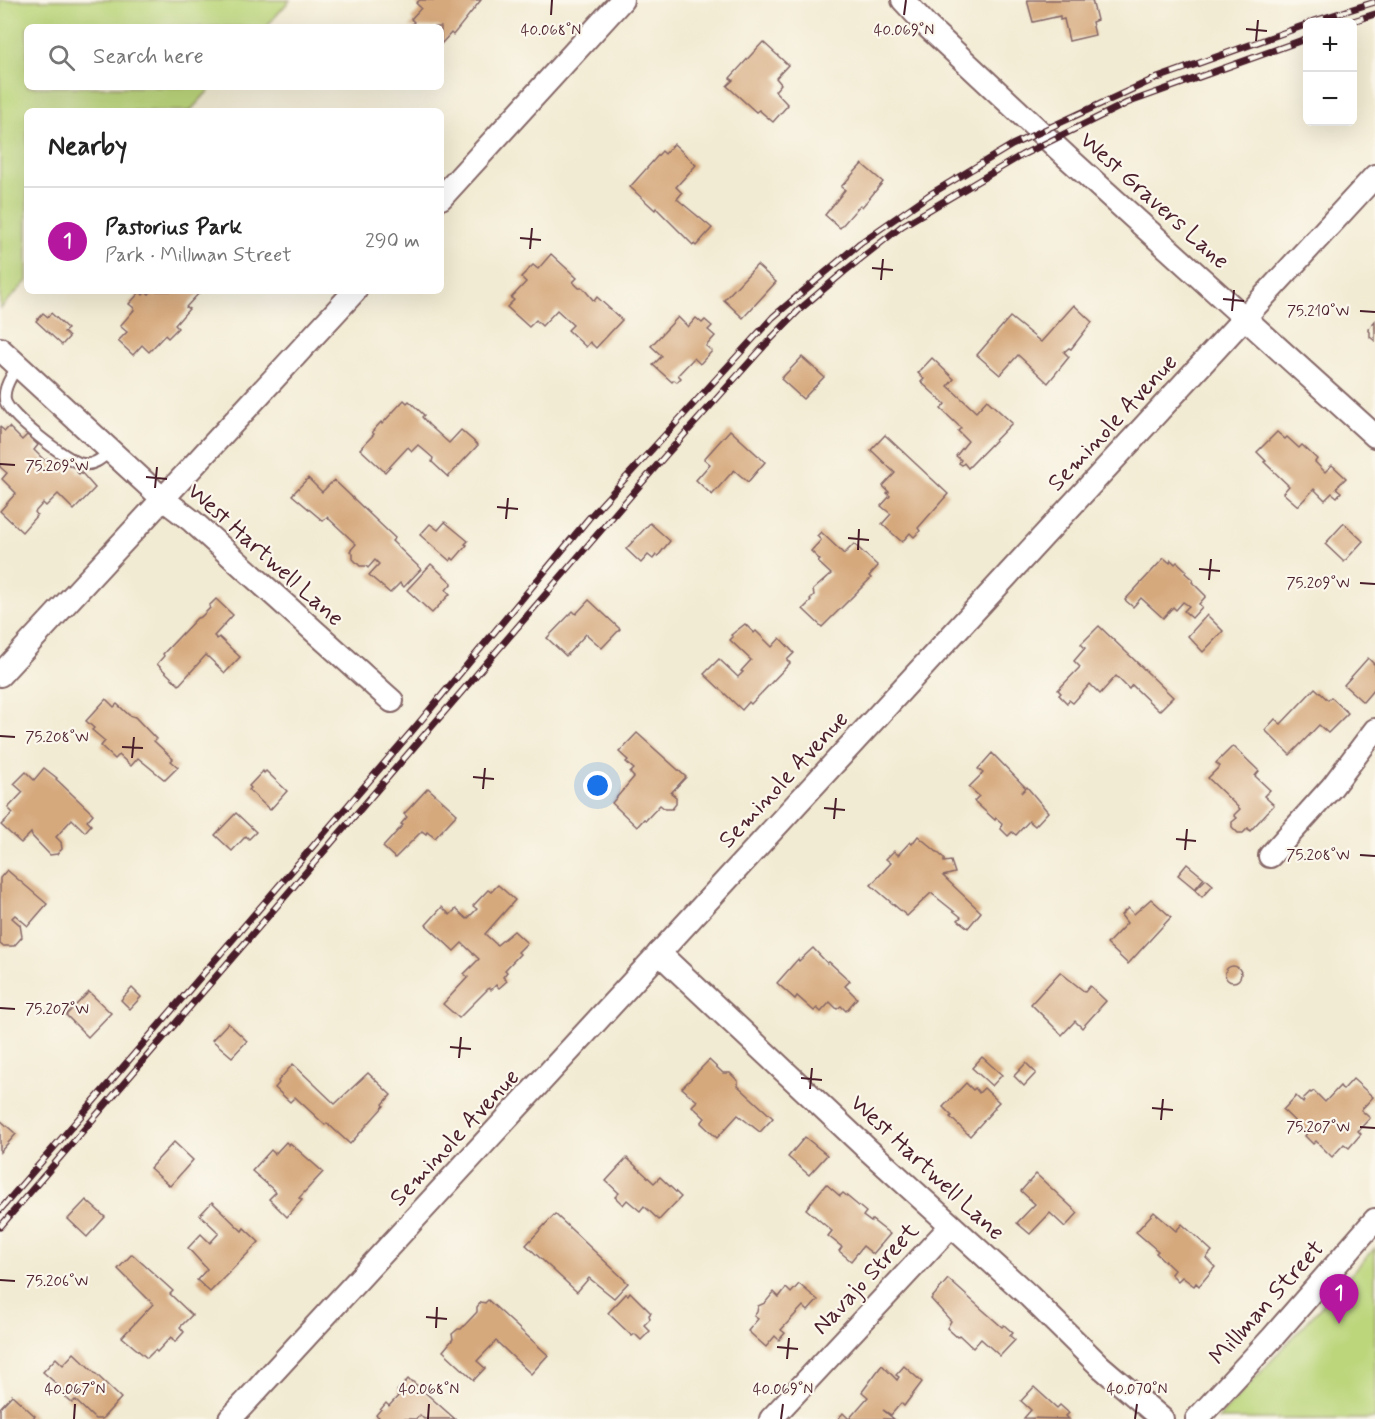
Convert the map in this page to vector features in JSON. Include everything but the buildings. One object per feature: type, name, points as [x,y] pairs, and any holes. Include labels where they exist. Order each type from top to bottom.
[{"type":"street","points":[[444,195],[622,0]]},
{"type":"street","name":"West Gravers Lane","points":[[903,0],[928,27],[1375,436]]},
{"type":"street","name":"Seminole Avenue","points":[[230,1419],[1375,176]]},
{"type":"street","points":[[0,675],[352,294]]},
{"type":"street","name":"West Hartwell Lane","points":[[0,349],[163,499],[192,521],[392,700]]},
{"type":"street","points":[[1270,856],[1338,780],[1375,730]]},
{"type":"street","name":"West Hartwell Lane","points":[[659,953],[1029,1296],[1100,1366],[1162,1419]]},
{"type":"street","name":"Millman Street","points":[[1197,1419],[1272,1338],[1375,1220]]},
{"type":"street","name":"Navajo Street","points":[[771,1419],[951,1226]]},
{"type":"lane","points":[[18,366],[5,389],[5,401],[18,417],[72,460],[84,465],[96,463],[111,452]]},
{"type":"green space","points":[[0,0],[290,0],[269,24],[24,24],[24,90],[209,90],[193,108],[24,108],[24,284],[0,309]]},
{"type":"green space","points":[[1375,1248],[1375,1419],[1218,1419]]},
{"type":"railway","points":[[1324,18],[1375,2]]},
{"type":"railway","points":[[1357,20],[1375,14]]},
{"type":"railway","points":[[0,1210],[418,724],[589,518],[773,317],[860,243],[929,195],[1012,145],[1152,80],[1303,26]]},
{"type":"railway","points":[[0,1227],[665,456],[799,310],[902,226],[1022,155],[1127,103],[1303,40]]},
{"type":"place","name":"Pastorius Park","points":[[1339,1324]]}]
